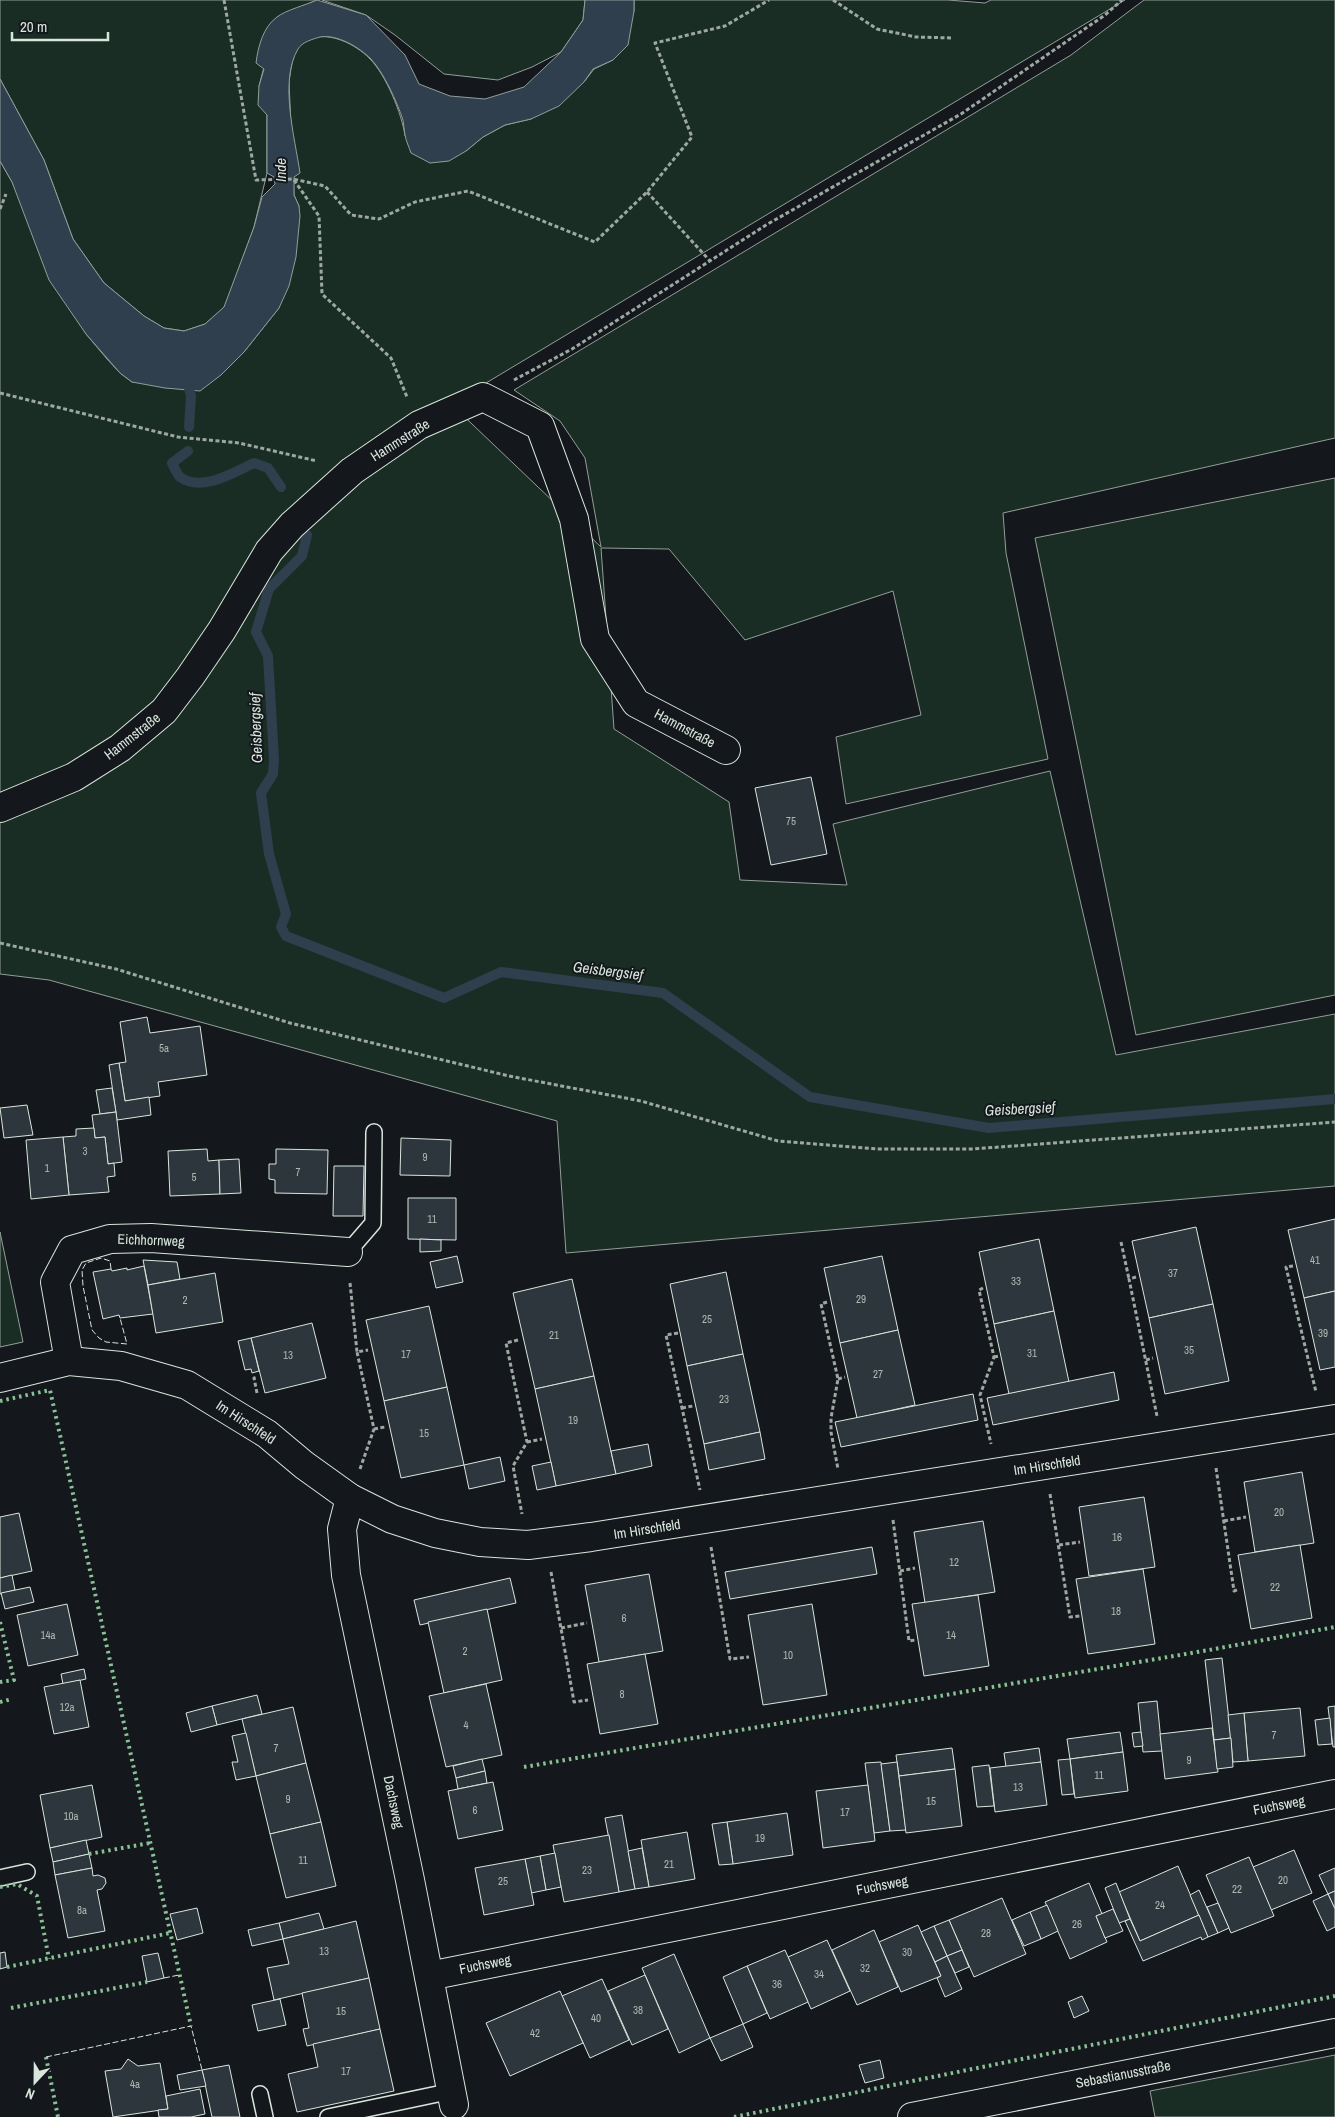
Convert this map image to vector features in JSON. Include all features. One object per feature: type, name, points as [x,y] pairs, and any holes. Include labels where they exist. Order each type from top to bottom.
[{"type":"street","name":"Hammstraße","points":[[0,808],[74,777],[120,748],[164,711],[222,630],[268,551],[292,525],[352,471],[419,426],[483,397],[540,426],[574,519],[595,639],[636,702],[726,750]]},
{"type":"street","name":"Eichhornweg","points":[[69,1361],[55,1282],[72,1250],[110,1239],[151,1238],[348,1252]]},
{"type":"street","name":"Im Hirschfeld","points":[[0,1378],[69,1361],[121,1366],[187,1385],[267,1434],[304,1465],[350,1498],[392,1519],[435,1534],[480,1542],[537,1544],[707,1519],[1329,1420]]},
{"type":"street","name":"Dachsweg","points":[[350,1498],[342,1529],[346,1575],[453,2098]]},
{"type":"street","name":"Fuchsweg","points":[[429,1976],[1335,1794]]},
{"type":"street","name":"Sebastianusstraße","points":[[925,2116],[1335,2033]]},
{"type":"lane","points":[[348,1252],[373,1223],[374,1132]]},
{"type":"lane","points":[[0,1878],[27,1872]]},
{"type":"lane","points":[[260,2094],[264,2117]]},
{"type":"lane","points":[[328,2117],[453,2098]]},
{"type":"path","points":[[224,0],[256,180],[293,179],[325,186],[351,215],[379,218],[415,202],[468,192],[595,242],[646,192],[692,137],[655,43],[725,26],[769,0]]},
{"type":"path","points":[[833,0],[877,28],[916,37],[952,38]]},
{"type":"path","points":[[483,397],[572,349],[766,225],[961,114],[1105,15],[1122,0]]},
{"type":"path","points":[[293,179],[319,216],[322,294],[391,358],[419,426]]},
{"type":"path","points":[[646,192],[710,261]]},
{"type":"path","points":[[0,209],[6,194]]},
{"type":"path","points":[[0,393],[178,437],[239,443],[352,471]]},
{"type":"path","points":[[0,943],[116,969],[290,1023],[509,1076],[641,1101],[778,1141],[877,1149],[973,1149],[1335,1122]]},
{"type":"path","points":[[1122,1242],[1163,1446]]},
{"type":"path","points":[[348,1252],[357,1352],[374,1429],[350,1498]]},
{"type":"path","points":[[1293,1266],[1286,1267],[1302,1334],[1329,1420]]},
{"type":"path","points":[[1129,1278],[1136,1277]]},
{"type":"path","points":[[983,1288],[979,1290],[994,1357],[980,1395],[997,1473]]},
{"type":"path","points":[[827,1302],[821,1304],[838,1379],[831,1418],[831,1432],[844,1497]]},
{"type":"path","points":[[678,1333],[666,1335],[707,1519],[730,1659],[748,1657]]},
{"type":"path","points":[[1302,1334],[1309,1333]]},
{"type":"path","points":[[518,1340],[506,1343],[527,1442],[513,1466],[561,1628],[574,1702],[588,1700]]},
{"type":"path","points":[[357,1352],[368,1350]]},
{"type":"path","points":[[994,1357],[999,1356]]},
{"type":"path","points":[[1146,1360],[1153,1358]]},
{"type":"path","points":[[838,1379],[845,1378]]},
{"type":"path","points":[[682,1408],[693,1406]]},
{"type":"path","points":[[374,1429],[385,1428]]},
{"type":"path","points":[[527,1442],[542,1438]]},
{"type":"path","points":[[1212,1438],[1234,1591],[1239,1590]]},
{"type":"path","points":[[1046,1465],[1070,1617],[1080,1616]]},
{"type":"path","points":[[889,1490],[909,1641],[915,1640]]},
{"type":"path","points":[[1224,1521],[1246,1517]]},
{"type":"path","points":[[1059,1546],[1080,1542]]},
{"type":"path","points":[[900,1570],[915,1568]]},
{"type":"path","points":[[561,1628],[587,1623]]},
{"type":"green space","points":[[0,0],[317,0],[277,17],[259,86],[267,115],[267,173],[254,227],[225,307],[205,324],[184,331],[164,328],[144,316],[104,283],[73,239],[44,160],[0,79]]},
{"type":"green space","points":[[322,0],[585,0],[583,20],[561,52],[532,67],[498,80],[444,74],[395,35],[366,15]]},
{"type":"green space","points":[[634,0],[948,0],[985,3],[991,0],[1125,0],[451,404],[601,547],[585,458],[560,421],[514,390],[1071,55],[1144,0],[1335,0],[1335,438],[1003,513],[1006,553],[1048,759],[846,804],[836,737],[921,715],[893,591],[745,640],[669,549],[601,548],[614,729],[729,802],[740,880],[847,885],[833,824],[1050,771],[1116,1055],[1335,1014],[1335,1186],[566,1253],[557,1121],[49,980],[0,974],[0,161],[12,182],[79,322],[86,334],[120,373],[132,382],[146,383],[221,375],[244,352],[279,308],[299,206],[294,195],[289,81],[293,59],[298,47],[315,37],[325,37],[336,38],[355,47],[370,59],[382,75],[397,106],[405,136],[466,151],[483,137],[505,125],[531,119],[584,82],[594,69],[613,60],[634,11]]},
{"type":"green space","points":[[1335,478],[1335,995],[1136,1035],[1035,538]]},
{"type":"green space","points":[[0,1232],[23,1342],[0,1347]]},
{"type":"green space","points":[[1335,2055],[1335,2117],[1155,2117],[1150,2091]]},
{"type":"water","name":"Inde","points":[[317,0],[366,15],[405,55],[419,84],[450,96],[485,99],[524,87],[561,52],[583,20],[585,0],[634,0],[634,11],[628,45],[613,60],[593,69],[584,82],[559,106],[531,119],[505,125],[483,137],[466,151],[449,161],[430,163],[411,153],[405,137],[403,120],[397,105],[385,80],[371,59],[354,46],[333,37],[320,37],[302,44],[292,62],[289,93],[292,127],[300,173],[294,177],[294,195],[299,206],[300,216],[296,257],[289,286],[279,308],[244,352],[221,375],[200,391],[165,388],[132,382],[120,373],[86,334],[49,280],[12,182],[0,161],[0,79],[44,160],[73,239],[104,283],[144,316],[164,328],[184,331],[205,324],[224,307],[254,227],[262,197],[275,184],[274,177],[267,173],[267,115],[258,105],[259,86],[264,69],[256,63],[262,38],[268,26],[281,14]]},
{"type":"building","points":[[811,777],[827,854],[771,865],[755,788]]},
{"type":"building","points":[[147,1017],[150,1033],[200,1026],[207,1075],[158,1082],[160,1096],[125,1101],[119,1063],[126,1062],[120,1022]]},
{"type":"building","points":[[119,1063],[125,1101],[149,1097],[151,1115],[117,1120],[109,1065]]},
{"type":"building","points":[[112,1088],[116,1112],[100,1114],[96,1090]]},
{"type":"building","points":[[27,1105],[33,1135],[4,1138],[0,1108]]},
{"type":"building","points":[[116,1112],[122,1162],[108,1164],[105,1137],[95,1138],[92,1115]]},
{"type":"building","points":[[94,1128],[95,1138],[105,1137],[108,1164],[114,1163],[115,1176],[107,1177],[109,1192],[69,1195],[63,1137],[76,1136],[76,1129]]},
{"type":"building","points":[[63,1137],[69,1195],[31,1199],[26,1140]]},
{"type":"building","points":[[401,1138],[451,1140],[450,1176],[400,1175]]},
{"type":"building","points":[[207,1149],[208,1161],[219,1160],[220,1194],[170,1196],[168,1151]]},
{"type":"building","points":[[276,1149],[328,1150],[327,1194],[275,1193],[275,1180],[269,1179],[269,1164],[276,1164]]},
{"type":"building","points":[[239,1159],[241,1193],[220,1194],[219,1160]]},
{"type":"building","points":[[334,1166],[364,1166],[363,1216],[333,1216]]},
{"type":"building","points":[[408,1198],[456,1198],[456,1240],[408,1239]]},
{"type":"building","points":[[1335,1219],[1335,1291],[1304,1298],[1288,1230]]},
{"type":"building","points":[[1196,1227],[1213,1304],[1149,1318],[1132,1241]]},
{"type":"building","points":[[420,1239],[441,1240],[441,1251],[420,1252]]},
{"type":"building","points":[[1039,1239],[1054,1311],[994,1324],[979,1252]]},
{"type":"building","points":[[457,1256],[463,1282],[436,1288],[430,1262]]},
{"type":"building","points":[[882,1256],[898,1330],[840,1343],[824,1268]]},
{"type":"building","points":[[143,1260],[177,1262],[180,1279],[148,1285]]},
{"type":"building","points":[[144,1266],[153,1314],[120,1318],[119,1315],[103,1319],[93,1272],[127,1268],[127,1270]]},
{"type":"building","points":[[726,1272],[743,1354],[687,1366],[670,1284]]},
{"type":"building","points":[[215,1273],[223,1322],[156,1333],[148,1285]]},
{"type":"building","points":[[572,1279],[594,1376],[535,1389],[513,1293]]},
{"type":"building","points":[[1335,1291],[1335,1367],[1320,1370],[1304,1298]]},
{"type":"building","points":[[1213,1304],[1229,1381],[1165,1394],[1149,1318]]},
{"type":"building","points":[[429,1306],[447,1387],[384,1401],[366,1320]]},
{"type":"building","points":[[1054,1311],[1069,1382],[1009,1394],[994,1324]]},
{"type":"building","points":[[312,1323],[326,1378],[265,1393],[251,1338]]},
{"type":"building","points":[[898,1330],[915,1405],[857,1418],[840,1343]]},
{"type":"building","points":[[251,1338],[259,1371],[252,1373],[251,1369],[245,1370],[238,1341]]},
{"type":"building","points":[[743,1354],[760,1432],[704,1444],[687,1366]]},
{"type":"building","points":[[1114,1372],[1119,1400],[993,1425],[987,1398]]},
{"type":"building","points":[[594,1376],[616,1474],[556,1486],[535,1389]]},
{"type":"building","points":[[447,1387],[464,1465],[401,1478],[384,1401]]},
{"type":"building","points":[[973,1394],[978,1420],[841,1447],[835,1422]]},
{"type":"building","points":[[760,1432],[765,1459],[709,1470],[704,1444]]},
{"type":"building","points":[[648,1444],[652,1466],[616,1474],[611,1451]]},
{"type":"building","points":[[500,1457],[505,1481],[469,1489],[464,1465]]},
{"type":"building","points":[[551,1462],[556,1486],[537,1490],[532,1466]]},
{"type":"building","points":[[1302,1472],[1314,1543],[1255,1552],[1244,1482]]},
{"type":"building","points":[[1144,1497],[1155,1567],[1089,1576],[1079,1507]]},
{"type":"building","points":[[19,1513],[32,1571],[0,1578],[0,1517]]},
{"type":"building","points":[[983,1521],[995,1592],[925,1603],[914,1532]]},
{"type":"building","points":[[1300,1545],[1312,1618],[1251,1629],[1238,1555]]},
{"type":"building","points":[[872,1547],[877,1574],[730,1599],[725,1572]]},
{"type":"building","points":[[1143,1569],[1155,1644],[1088,1654],[1076,1579]]},
{"type":"building","points":[[649,1574],[663,1651],[599,1662],[585,1585]]},
{"type":"building","points":[[12,1575],[15,1590],[0,1594],[0,1578]]},
{"type":"building","points":[[510,1578],[516,1603],[420,1625],[414,1600]]},
{"type":"building","points":[[30,1587],[34,1602],[5,1609],[1,1593]]},
{"type":"building","points":[[978,1595],[989,1666],[924,1676],[912,1604]]},
{"type":"building","points":[[67,1604],[78,1655],[28,1666],[17,1615]]},
{"type":"building","points":[[812,1604],[827,1695],[763,1705],[748,1615]]},
{"type":"building","points":[[487,1609],[502,1680],[444,1693],[428,1622]]},
{"type":"building","points":[[645,1654],[658,1724],[600,1734],[587,1664]]},
{"type":"building","points":[[1222,1658],[1231,1738],[1214,1740],[1205,1660]]},
{"type":"building","points":[[84,1669],[86,1679],[63,1684],[61,1674]]},
{"type":"building","points":[[80,1680],[89,1727],[54,1734],[44,1687]]},
{"type":"building","points":[[486,1684],[502,1755],[446,1767],[429,1696]]},
{"type":"building","points":[[257,1695],[262,1714],[217,1725],[212,1706]]},
{"type":"building","points":[[1157,1701],[1162,1751],[1143,1752],[1138,1703]]},
{"type":"building","points":[[212,1706],[217,1725],[191,1732],[186,1713]]},
{"type":"building","points":[[1335,1706],[1335,1747],[1333,1747],[1328,1707]]},
{"type":"building","points":[[293,1707],[306,1763],[256,1776],[242,1719]]},
{"type":"building","points":[[1300,1708],[1305,1756],[1248,1761],[1244,1713]]},
{"type":"building","points":[[1244,1713],[1248,1761],[1233,1762],[1228,1715]]},
{"type":"building","points":[[1330,1718],[1332,1744],[1318,1745],[1315,1720]]},
{"type":"building","points":[[1212,1728],[1218,1772],[1165,1779],[1160,1734]]},
{"type":"building","points":[[1120,1732],[1123,1752],[1070,1759],[1067,1739]]},
{"type":"building","points":[[1141,1732],[1143,1746],[1134,1747],[1132,1733]]},
{"type":"building","points":[[246,1733],[256,1776],[236,1780],[232,1762],[238,1762],[232,1736]]},
{"type":"building","points":[[1231,1738],[1233,1767],[1217,1769],[1214,1740]]},
{"type":"building","points":[[952,1748],[955,1769],[899,1776],[896,1755]]},
{"type":"building","points":[[1039,1748],[1041,1762],[1006,1767],[1004,1753]]},
{"type":"building","points":[[1123,1752],[1128,1791],[1075,1798],[1070,1759]]},
{"type":"building","points":[[482,1759],[485,1771],[456,1778],[453,1766]]},
{"type":"building","points":[[1070,1759],[1074,1794],[1062,1795],[1058,1760]]},
{"type":"building","points":[[881,1762],[890,1831],[874,1833],[865,1763]]},
{"type":"building","points":[[897,1762],[906,1830],[890,1831],[881,1764]]},
{"type":"building","points":[[1041,1762],[1047,1805],[995,1812],[990,1768]]},
{"type":"building","points":[[306,1763],[321,1822],[270,1834],[256,1776]]},
{"type":"building","points":[[989,1765],[994,1806],[977,1807],[972,1767]]},
{"type":"building","points":[[955,1769],[962,1826],[906,1833],[899,1776]]},
{"type":"building","points":[[485,1771],[487,1783],[458,1789],[456,1778]]},
{"type":"building","points":[[493,1782],[503,1830],[458,1839],[448,1791]]},
{"type":"building","points":[[92,1785],[102,1837],[50,1848],[40,1795]]},
{"type":"building","points":[[868,1785],[875,1841],[823,1848],[816,1791]]},
{"type":"building","points":[[787,1813],[793,1855],[733,1864],[727,1822]]},
{"type":"building","points":[[622,1815],[635,1889],[619,1892],[605,1818]]},
{"type":"building","points":[[321,1822],[336,1886],[286,1898],[270,1834]]},
{"type":"building","points":[[727,1822],[733,1864],[719,1865],[712,1824]]},
{"type":"building","points":[[687,1832],[695,1879],[649,1887],[641,1840]]},
{"type":"building","points":[[609,1835],[619,1892],[564,1902],[553,1845]]},
{"type":"building","points":[[86,1840],[89,1854],[53,1862],[50,1848]]},
{"type":"building","points":[[642,1848],[649,1887],[635,1889],[628,1851]]},
{"type":"building","points":[[1294,1850],[1312,1893],[1271,1910],[1253,1867]]},
{"type":"building","points":[[555,1853],[561,1887],[546,1890],[540,1856]]},
{"type":"building","points":[[89,1854],[92,1868],[55,1875],[53,1862]]},
{"type":"building","points":[[540,1856],[546,1890],[531,1893],[525,1859]]},
{"type":"building","points":[[1249,1857],[1274,1916],[1231,1933],[1206,1875]]},
{"type":"building","points":[[525,1859],[534,1905],[484,1915],[475,1868]]},
{"type":"building","points":[[1178,1866],[1199,1915],[1140,1941],[1119,1892]]},
{"type":"building","points":[[92,1868],[93,1876],[98,1875],[105,1878],[106,1883],[102,1889],[97,1890],[105,1931],[68,1938],[55,1875]]},
{"type":"building","points":[[1335,1868],[1335,1891],[1328,1894],[1319,1875]]},
{"type":"building","points":[[1089,1883],[1102,1914],[1096,1916],[1107,1942],[1070,1959],[1045,1902]]},
{"type":"building","points":[[1116,1883],[1130,1919],[1119,1923],[1105,1888]]},
{"type":"building","points":[[1199,1890],[1218,1933],[1208,1937],[1190,1895]]},
{"type":"building","points":[[1335,1891],[1335,1909],[1328,1894]]},
{"type":"building","points":[[1328,1894],[1335,1909],[1335,1927],[1327,1931],[1313,1901]]},
{"type":"building","points":[[1002,1898],[1026,1954],[974,1977],[949,1920]]},
{"type":"building","points":[[1218,1903],[1229,1928],[1218,1933],[1207,1907]]},
{"type":"building","points":[[1047,1905],[1058,1931],[1041,1939],[1030,1912]]},
{"type":"building","points":[[197,1908],[203,1933],[177,1940],[170,1914]]},
{"type":"building","points":[[1113,1909],[1123,1931],[1105,1938],[1096,1916]]},
{"type":"building","points":[[1030,1912],[1041,1939],[1024,1946],[1012,1920]]},
{"type":"building","points":[[319,1913],[324,1929],[283,1939],[279,1923]]},
{"type":"building","points":[[1199,1915],[1208,1937],[1202,1940],[1201,1937],[1143,1961],[1125,1921],[1130,1919],[1140,1941]]},
{"type":"building","points":[[949,1920],[962,1950],[947,1956],[934,1926]]},
{"type":"building","points":[[356,1921],[369,1978],[274,2000],[267,1968],[289,1964],[283,1939]]},
{"type":"building","points":[[279,1923],[283,1939],[252,1946],[248,1930]]},
{"type":"building","points":[[918,1925],[941,1976],[901,1992],[879,1942]]},
{"type":"building","points":[[934,1926],[947,1956],[935,1962],[921,1932]]},
{"type":"building","points":[[874,1930],[898,1987],[857,2005],[832,1950]]},
{"type":"building","points":[[827,1940],[850,1991],[811,2009],[788,1957]]},
{"type":"building","points":[[785,1950],[808,2002],[770,2019],[747,1966]]},
{"type":"building","points":[[962,1950],[969,1967],[955,1973],[947,1956]]},
{"type":"building","points":[[5,1952],[7,1967],[0,1969],[0,1953]]},
{"type":"building","points":[[158,1953],[164,1978],[147,1982],[142,1956]]},
{"type":"building","points":[[674,1954],[710,2038],[679,2053],[642,1968]]},
{"type":"building","points":[[947,1956],[962,1989],[945,1997],[937,1978],[941,1976],[935,1962]]},
{"type":"building","points":[[747,1966],[767,2013],[743,2024],[723,1977]]},
{"type":"building","points":[[645,1975],[668,2029],[632,2045],[608,1991]]},
{"type":"building","points":[[369,1978],[380,2029],[307,2046],[303,2029],[309,2028],[302,1993]]},
{"type":"building","points":[[602,1979],[629,2040],[590,2058],[562,1996]]},
{"type":"building","points":[[560,1991],[583,2043],[510,2076],[486,2023]]},
{"type":"building","points":[[1082,1996],[1089,2011],[1074,2018],[1068,2002]]},
{"type":"building","points":[[280,1999],[286,2025],[258,2031],[252,2005]]},
{"type":"building","points":[[743,2024],[753,2047],[721,2061],[710,2038]]},
{"type":"building","points":[[380,2029],[394,2091],[297,2112],[288,2074],[318,2067],[313,2044]]},
{"type":"building","points":[[128,2059],[138,2066],[160,2063],[168,2109],[113,2117],[105,2071],[121,2069]]},
{"type":"building","points":[[880,2060],[884,2078],[865,2083],[859,2065]]},
{"type":"building","points":[[229,2065],[240,2117],[212,2117],[202,2070]]},
{"type":"building","points":[[202,2070],[206,2086],[180,2090],[177,2075]]},
{"type":"building","points":[[200,2089],[205,2114],[191,2117],[159,2117],[158,2110],[168,2109],[166,2096]]},
{"type":"waterway","name":"Geisbergsief","points":[[186,377],[191,396],[189,427]]},
{"type":"waterway","name":"Geisbergsief","points":[[188,451],[172,463],[180,477],[189,481],[198,483],[208,482],[228,476],[254,463],[268,468],[281,487]]},
{"type":"waterway","name":"Geisbergsief","points":[[307,535],[302,556],[269,589],[256,632],[268,656],[274,760],[273,774],[261,793],[269,854],[286,914],[281,927],[286,936],[444,998],[501,972],[663,993],[810,1097],[989,1128],[1335,1099]]},
{"type":"hedge","points":[[0,1401],[50,1390],[191,2026]]},
{"type":"hedge","points":[[0,1622],[14,1680],[0,1682]]},
{"type":"hedge","points":[[524,1767],[1335,1627]]},
{"type":"hedge","points":[[0,1702],[12,1699]]},
{"type":"hedge","points":[[89,1854],[150,1843]]},
{"type":"hedge","points":[[0,1887],[17,1884],[37,1896],[49,1959]]},
{"type":"hedge","points":[[7,1967],[170,1933]]},
{"type":"hedge","points":[[11,2008],[147,1982]]},
{"type":"hedge","points":[[734,2117],[1335,1996]]},
{"type":"hedge","points":[[46,2057],[58,2117]]},
{"type":"fence","points":[[111,1269],[110,1261],[101,1258],[86,1263],[82,1270],[83,1286],[92,1330],[99,1338],[106,1342],[127,1344],[120,1318]]},
{"type":"fence","points":[[164,1978],[179,1975]]},
{"type":"fence","points":[[46,2057],[191,2026],[202,2070]]}]
